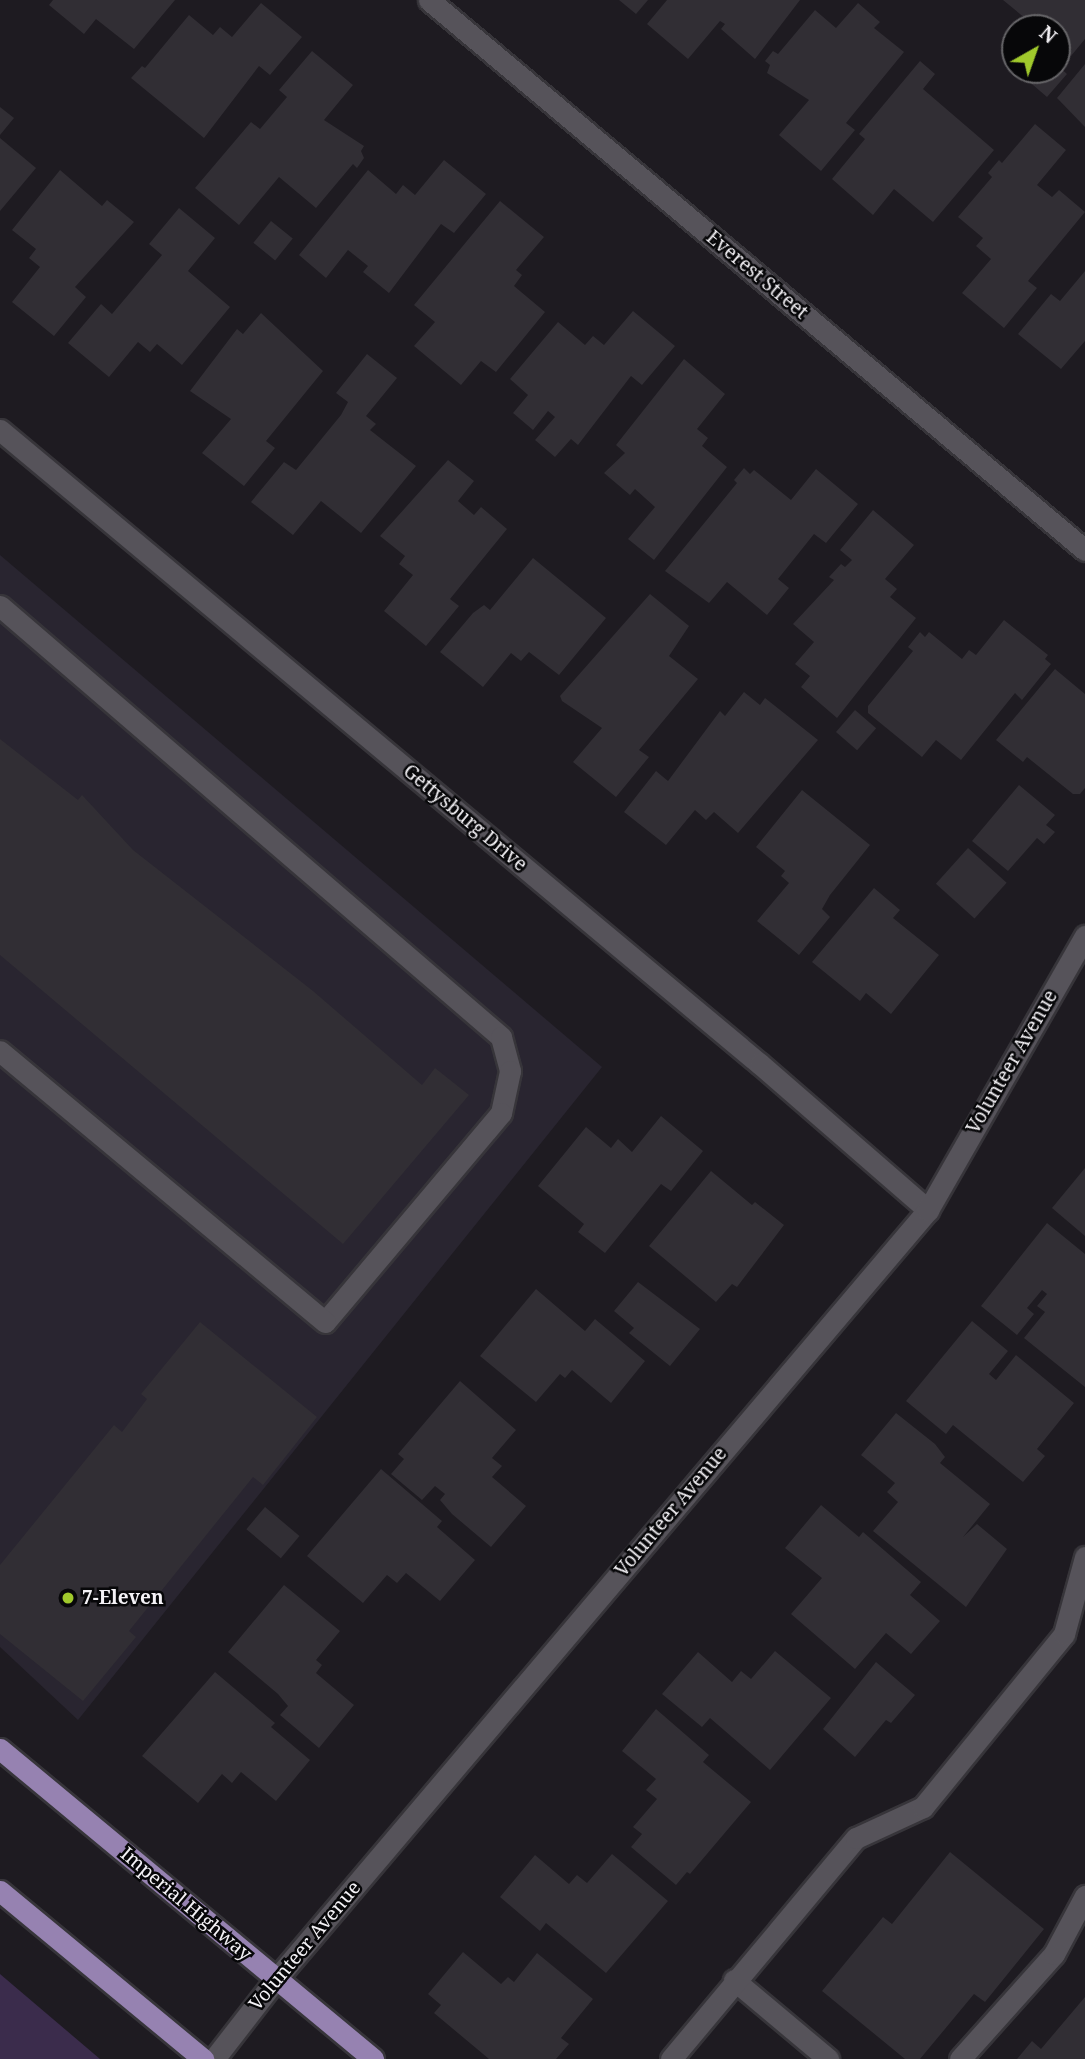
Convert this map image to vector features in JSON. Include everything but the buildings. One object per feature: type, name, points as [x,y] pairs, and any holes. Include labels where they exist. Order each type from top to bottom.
[{"type":"main road","name":"Imperial Highway","points":[[0,1749],[373,2059]]},
{"type":"main road","points":[[0,1891],[203,2059]]},
{"type":"street","name":"Everest Street","points":[[429,0],[1085,550]]},
{"type":"street","name":"Gettysburg Drive","points":[[0,430],[760,1064],[928,1210]]},
{"type":"street","points":[[0,606],[501,1037],[510,1072],[501,1113],[325,1322],[0,1051]]},
{"type":"street","name":"Volunteer Avenue","points":[[214,2059],[275,1979],[928,1210],[1085,936]]},
{"type":"street","points":[[671,2059],[734,1980],[856,1838],[923,1807],[1064,1634],[1085,1558]]},
{"type":"street","points":[[960,2059],[1054,1954],[1085,1896]]},
{"type":"street","points":[[734,1980],[828,2059]]},
{"type":"shaded area","points":[[0,555],[602,1067],[78,1720],[0,1647]]},
{"type":"shaded area","points":[[0,1974],[100,2059],[0,2059]]},
{"type":"place","name":"7-Eleven","points":[[68,1598]]}]
